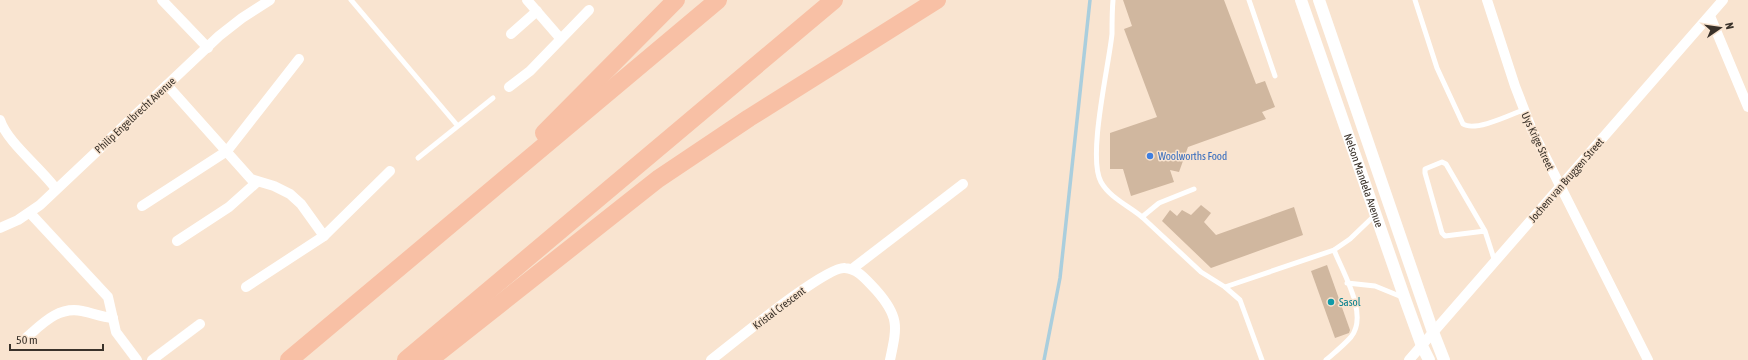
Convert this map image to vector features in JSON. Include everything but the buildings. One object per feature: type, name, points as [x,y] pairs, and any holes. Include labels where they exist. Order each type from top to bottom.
[{"type":"highway","points":[[507,176],[550,125],[676,0]]},
{"type":"highway","points":[[288,360],[718,0]]},
{"type":"highway","points":[[406,360],[834,0]]},
{"type":"highway","points":[[429,360],[658,179],[749,118],[937,0]]},
{"type":"street","points":[[162,0],[208,48]]},
{"type":"street","name":"Philip Engelbrecht Avenue","points":[[0,228],[30,213],[208,48],[242,18],[270,0]]},
{"type":"street","points":[[527,0],[560,38]]},
{"type":"street","name":"Nelson Mandela Avenue","points":[[1301,0],[1405,299],[1422,346],[1429,360]]},
{"type":"street","name":"Nelson Mandela Avenue","points":[[1319,0],[1433,332],[1444,360]]},
{"type":"street","name":"Uys Krige Street","points":[[1487,0],[1523,110],[1559,188],[1648,360]]},
{"type":"street","name":"Jochem van Bruggen Street","points":[[1409,360],[1723,0]]},
{"type":"street","points":[[509,87],[530,71],[560,38],[589,10]]},
{"type":"street","points":[[511,34],[537,11]]},
{"type":"street","points":[[1710,16],[1748,107]]},
{"type":"street","points":[[142,206],[227,151],[299,59]]},
{"type":"street","points":[[167,85],[251,179],[280,188],[295,198],[324,236]]},
{"type":"street","points":[[0,120],[10,137],[47,177],[56,189]]},
{"type":"street","points":[[246,287],[324,236],[390,171]]},
{"type":"street","points":[[177,241],[228,207],[257,182]]},
{"type":"street","points":[[890,360],[896,329],[893,315],[871,285],[861,274],[852,269],[963,184]]},
{"type":"street","points":[[30,213],[108,297],[118,336],[137,360]]},
{"type":"street","name":"Kristal Crescent","points":[[711,360],[811,284],[835,269],[844,267],[852,269]]},
{"type":"street","points":[[27,337],[54,316],[66,311],[82,311],[113,318]]},
{"type":"street","points":[[152,360],[200,324]]},
{"type":"lane","points":[[351,0],[457,125]]},
{"type":"lane","points":[[1113,0],[1112,34],[1098,133],[1096,165],[1098,175],[1103,185],[1111,194],[1142,217],[1201,272],[1225,287],[1242,304],[1262,360]]},
{"type":"lane","points":[[1249,0],[1275,76]]},
{"type":"lane","points":[[1415,0],[1437,68],[1463,124],[1468,127],[1478,126],[1523,110]]},
{"type":"lane","points":[[418,158],[457,125],[493,98]]},
{"type":"lane","points":[[1485,231],[1444,236],[1425,173],[1426,169],[1442,162],[1446,164],[1485,231],[1495,262]]},
{"type":"lane","points":[[1142,217],[1159,203],[1194,188]]},
{"type":"lane","points":[[1225,287],[1334,250],[1350,239],[1375,214]]},
{"type":"lane","points":[[1326,360],[1351,337],[1357,325],[1358,310],[1334,250]]},
{"type":"lane","points":[[1348,283],[1375,286],[1405,299]]},
{"type":"waterway","points":[[1044,360],[1060,278],[1090,0]]},
{"type":"place","name":"Woolworths Food","points":[[1150,156]]},
{"type":"place","name":"Sasol","points":[[1331,302]]}]
